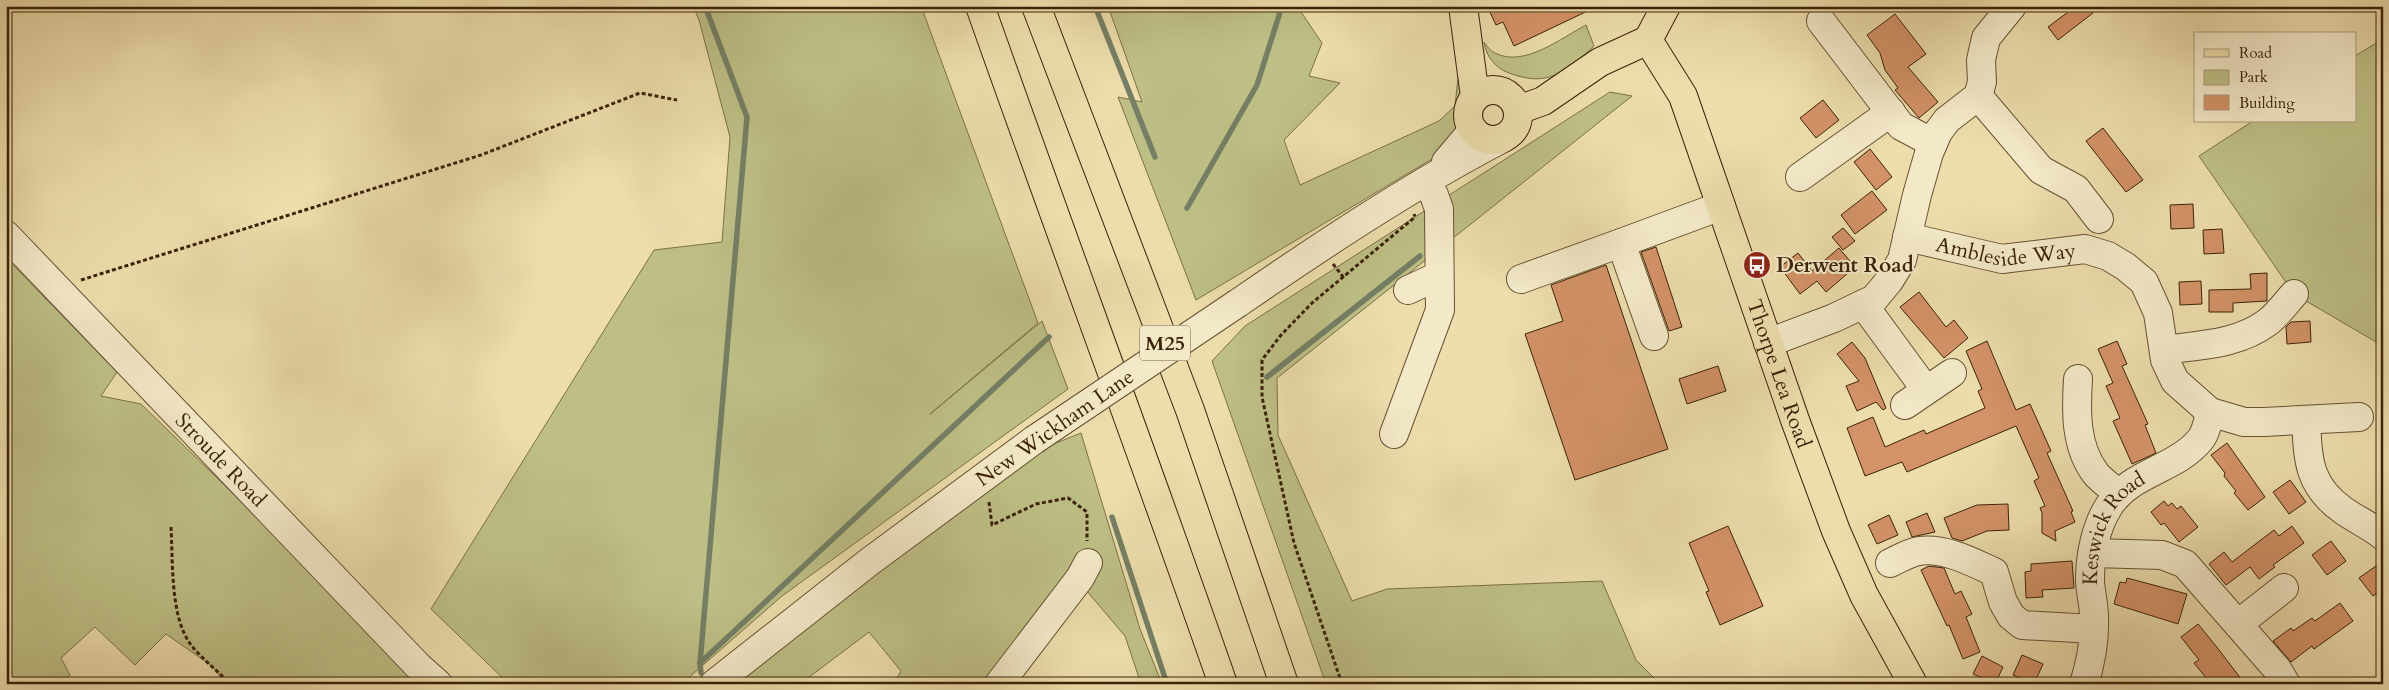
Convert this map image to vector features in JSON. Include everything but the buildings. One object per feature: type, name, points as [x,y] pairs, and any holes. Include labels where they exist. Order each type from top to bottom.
[{"type":"main road","name":"M25","points":[[980,6],[1039,175],[1137,438],[1223,684]]},
{"type":"main road","name":"M25","points":[[1036,6],[1190,410],[1284,684]]},
{"type":"main road","points":[[1463,6],[1466,35],[1485,94]]},
{"type":"main road","points":[[1518,110],[1543,101],[1600,62],[1648,40],[1666,6]]},
{"type":"main road","name":"Thorpe Lea Road","points":[[1648,40],[1683,96],[1768,343],[1836,531],[1864,595],[1913,684]]},
{"type":"main road","points":[[1485,94],[1511,97],[1518,110],[1517,124],[1514,130],[1503,138],[1486,139],[1473,130],[1468,117],[1469,110],[1485,94]]},
{"type":"street","points":[[1768,343],[1874,300],[1889,281],[1902,260],[1916,195],[1933,143],[1947,120],[1978,96],[1982,82],[1981,60],[1986,38],[2012,6]]},
{"type":"street","points":[[1821,21],[1901,126],[1933,143]]},
{"type":"street","points":[[1978,96],[2041,170],[2076,189],[2099,219]]},
{"type":"street","points":[[1800,177],[1891,112]]},
{"type":"street","name":"New Wickham Lane","points":[[1431,178],[1473,130]]},
{"type":"street","name":"New Wickham Lane","points":[[714,684],[869,562],[1034,440],[1320,247],[1431,178],[1503,138]]},
{"type":"street","points":[[1394,434],[1440,310],[1438,276],[1439,209],[1431,178]]},
{"type":"street","points":[[1521,279],[1721,206]]},
{"type":"street","name":"Stroude Road","points":[[6,235],[70,287],[419,668],[438,684]]},
{"type":"street","name":"Ambleside Way","points":[[1907,237],[2002,259],[2085,249],[2108,256],[2126,267],[2144,282],[2158,313],[2165,360],[2175,381],[2210,412],[2244,422],[2359,417]]},
{"type":"street","points":[[1621,243],[1654,336]]},
{"type":"street","points":[[1408,290],[1438,276]]},
{"type":"street","points":[[2164,350],[2228,342],[2248,334],[2269,321],[2294,294]]},
{"type":"street","points":[[1863,304],[1915,398],[1952,373]]},
{"type":"street","points":[[2078,379],[2076,410],[2082,442],[2096,474],[2119,494]]},
{"type":"street","name":"Keswick Road","points":[[2084,684],[2091,662],[2093,629],[2090,580],[2093,553],[2096,535],[2109,506],[2130,483],[2184,454],[2201,440],[2210,412]]},
{"type":"street","points":[[2306,420],[2310,469],[2319,487],[2344,511],[2383,536]]},
{"type":"street","points":[[1890,564],[1919,551],[1935,551],[1994,572],[2003,602],[2011,616],[2022,626],[2093,629]]},
{"type":"street","points":[[2093,553],[2162,555],[2185,564],[2277,669],[2286,684]]},
{"type":"street","points":[[999,684],[1080,578],[1088,563]]},
{"type":"street","points":[[2238,624],[2284,588]]},
{"type":"path","points":[[70,287],[481,155],[640,93],[677,100]]},
{"type":"path","points":[[1342,684],[1294,543],[1262,397],[1262,360],[1281,335],[1312,304],[1415,217],[1411,209]]},
{"type":"path","points":[[989,496],[992,525],[1036,504],[1068,498],[1087,512],[1088,563]]},
{"type":"path","points":[[171,527],[176,606],[185,634],[191,645],[230,684]]},
{"type":"green space","points":[[693,6],[921,6],[1038,323],[930,414],[1042,321],[1068,389],[782,596],[686,680],[677,684],[509,684],[431,609],[654,250],[722,242],[730,137],[699,20]]},
{"type":"green space","points":[[1108,6],[1301,6],[1301,12],[1322,43],[1309,76],[1340,83],[1284,140],[1300,185],[1439,121],[1455,106],[1460,58],[1467,87],[1465,110],[1455,132],[1437,156],[1196,300],[1118,97],[1142,102]]},
{"type":"green space","points":[[1586,25],[1594,46],[1565,70],[1546,78],[1523,77],[1504,71],[1492,61],[1484,42],[1495,53],[1506,57],[1518,57],[1554,44]]},
{"type":"green space","points":[[2383,39],[2383,346],[2294,294],[2199,156],[2251,122],[2356,122],[2356,55]]},
{"type":"green space","points":[[1610,92],[1632,96],[1277,378],[1278,435],[1352,601],[1387,589],[1602,581],[1636,660],[1660,684],[1326,684],[1212,361],[1245,326]]},
{"type":"green space","points":[[6,258],[117,372],[101,396],[141,404],[429,684],[226,684],[212,666],[166,634],[135,665],[95,627],[61,658],[70,675],[61,684],[6,684]]},
{"type":"green space","points":[[1081,433],[1140,629],[1162,684],[1141,684],[1125,636],[1069,570],[988,684],[894,684],[901,671],[869,632],[800,684],[738,684],[790,638],[1041,449]]},
{"type":"waterway","points":[[701,673],[700,663],[747,117],[705,6]]},
{"type":"waterway","points":[[1095,6],[1155,157]]},
{"type":"waterway","points":[[1187,208],[1257,85],[1282,6]]},
{"type":"waterway","points":[[1267,377],[1420,256]]},
{"type":"waterway","points":[[700,663],[1049,337]]},
{"type":"waterway","points":[[1112,517],[1167,684]]},
{"type":"place","name":"Derwent Road","points":[[1757,265]]}]
